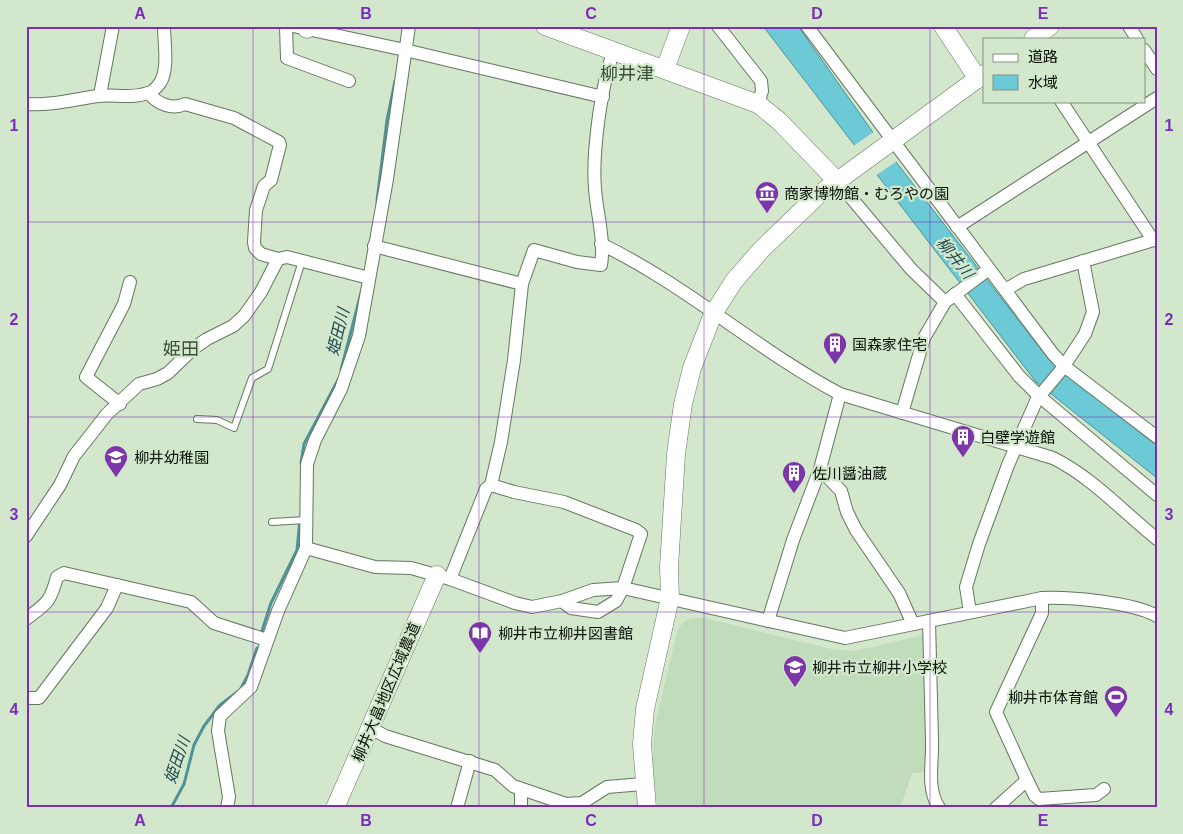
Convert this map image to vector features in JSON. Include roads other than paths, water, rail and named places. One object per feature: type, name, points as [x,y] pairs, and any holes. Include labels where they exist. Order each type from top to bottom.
[{"type":"street","points":[[100,95],[113,26]]},
{"type":"street","points":[[26,104],[55,103],[78,97],[100,95],[129,96],[149,93],[155,89],[162,78],[164,26]]},
{"type":"street","points":[[286,26],[287,58],[349,81]]},
{"type":"street","points":[[227,808],[229,797],[218,731],[220,716],[251,687],[267,640],[306,548],[307,464],[315,440],[341,389],[359,336],[387,179],[404,50],[409,26]]},
{"type":"street","points":[[545,26],[613,53],[665,69],[758,104],[779,121],[837,181],[911,269],[954,295],[1019,376],[1157,495]]},
{"type":"street","points":[[665,69],[681,26]]},
{"type":"street","points":[[718,26],[761,81],[762,92],[758,104]]},
{"type":"street","points":[[808,26],[890,144],[957,227],[1063,368],[1157,436]]},
{"type":"street","points":[[647,808],[643,784],[642,744],[645,709],[670,598],[669,567],[676,454],[692,368],[713,314],[734,281],[761,250],[817,196],[981,77],[943,26]]},
{"type":"street","points":[[1034,38],[1050,26]]},
{"type":"street","points":[[1129,26],[1136,38]]},
{"type":"street","points":[[302,27],[603,97]]},
{"type":"street","points":[[444,577],[486,489],[491,485],[506,415],[522,284],[534,250],[577,262],[601,265],[603,252],[594,187],[598,129],[613,53]]},
{"type":"street","points":[[1146,53],[1157,69]]},
{"type":"street","points":[[149,93],[158,103],[178,107],[185,104],[234,118],[279,142],[280,145],[271,180],[264,186],[256,210],[254,242],[255,248],[261,254],[278,259],[287,257],[369,278]]},
{"type":"street","points":[[957,227],[1088,140],[1157,98]]},
{"type":"street","points":[[1005,290],[1024,279],[1155,239],[1062,102]]},
{"type":"street","points":[[601,244],[640,262],[713,314],[816,381],[840,394],[1053,458],[1072,467],[1157,539]]},
{"type":"street","points":[[374,246],[522,284]]},
{"type":"street","points":[[26,536],[60,485],[74,456],[107,414],[120,404],[139,384],[158,379],[168,373],[206,338],[233,326],[244,316],[261,292],[278,259]]},
{"type":"street","points":[[970,612],[966,586],[979,544],[1017,447],[1040,394],[1063,368],[1085,334],[1093,312],[1083,261]]},
{"type":"street","points":[[902,413],[924,338],[954,295],[987,269]]},
{"type":"street","points":[[120,404],[86,376],[124,304],[130,282]]},
{"type":"street","points":[[768,620],[793,540],[820,469],[840,394]]},
{"type":"street","points":[[820,469],[841,491],[847,512],[856,530],[898,593],[913,624]]},
{"type":"street","points":[[491,485],[514,492],[564,502],[636,530],[641,534],[641,539],[623,588],[616,602],[598,612],[572,608],[562,601]]},
{"type":"street","points":[[306,548],[375,567],[411,568],[444,577],[515,603],[532,607],[562,601],[592,590],[623,588],[845,638],[1042,598],[1059,598],[1136,607],[1157,616]]},
{"type":"street","points":[[26,619],[48,602],[52,597],[57,577],[64,573],[191,602],[214,623],[267,640]]},
{"type":"street","name":"柳井大畠地区広域農道","points":[[335,808],[371,728],[444,577]]},
{"type":"street","points":[[26,698],[39,698],[107,608],[117,584]]},
{"type":"street","points":[[1042,598],[1042,613],[996,712],[1027,780],[1035,796],[1039,799],[1096,795],[1104,789]]},
{"type":"street","points":[[928,621],[932,751],[930,780],[933,798],[938,808]]},
{"type":"street","points":[[371,728],[384,736],[495,770],[514,786],[572,805],[582,803],[607,787],[643,784]]},
{"type":"street","points":[[457,808],[470,761]]},
{"type":"street","points":[[996,808],[1027,780]]},
{"type":"street","points":[[520,808],[521,789]]},
{"type":"lane","points":[[197,418],[217,420],[234,428],[252,378],[268,369],[302,261]]},
{"type":"lane","points":[[272,522],[306,520]]},
{"type":"water","name":"柳井川","points":[[763,26],[798,26],[872,131],[1050,361],[1157,446],[1157,478],[1036,382]]},
{"type":"waterway","name":"姫田川","points":[[377,201],[387,120],[395,81]]},
{"type":"waterway","name":"姫田川","points":[[341,370],[361,293]]},
{"type":"waterway","name":"姫田川","points":[[301,463],[304,444],[339,378]]},
{"type":"waterway","name":"姫田川","points":[[262,631],[271,603],[297,550],[300,519]]},
{"type":"waterway","name":"姫田川","points":[[171,808],[184,784],[194,745],[204,726],[220,705],[240,690],[248,675],[257,648]]},
{"type":"place","name":"商家博物館・むろやの園","points":[[767,214]]},
{"type":"place","name":"国森家住宅","points":[[835,365]]},
{"type":"place","name":"白壁学遊館","points":[[963,458]]},
{"type":"place","name":"柳井幼稚園","points":[[116,478]]},
{"type":"place","name":"佐川醤油蔵","points":[[794,494]]},
{"type":"place","name":"柳井市立柳井図書館","points":[[480,654]]},
{"type":"place","name":"柳井市立柳井小学校","points":[[795,688]]},
{"type":"place","name":"柳井市体育館","points":[[1116,718]]},
{"type":"district","name":"柳井津","points":[[627,74]]},
{"type":"district","name":"姫田","points":[[181,349]]}]
